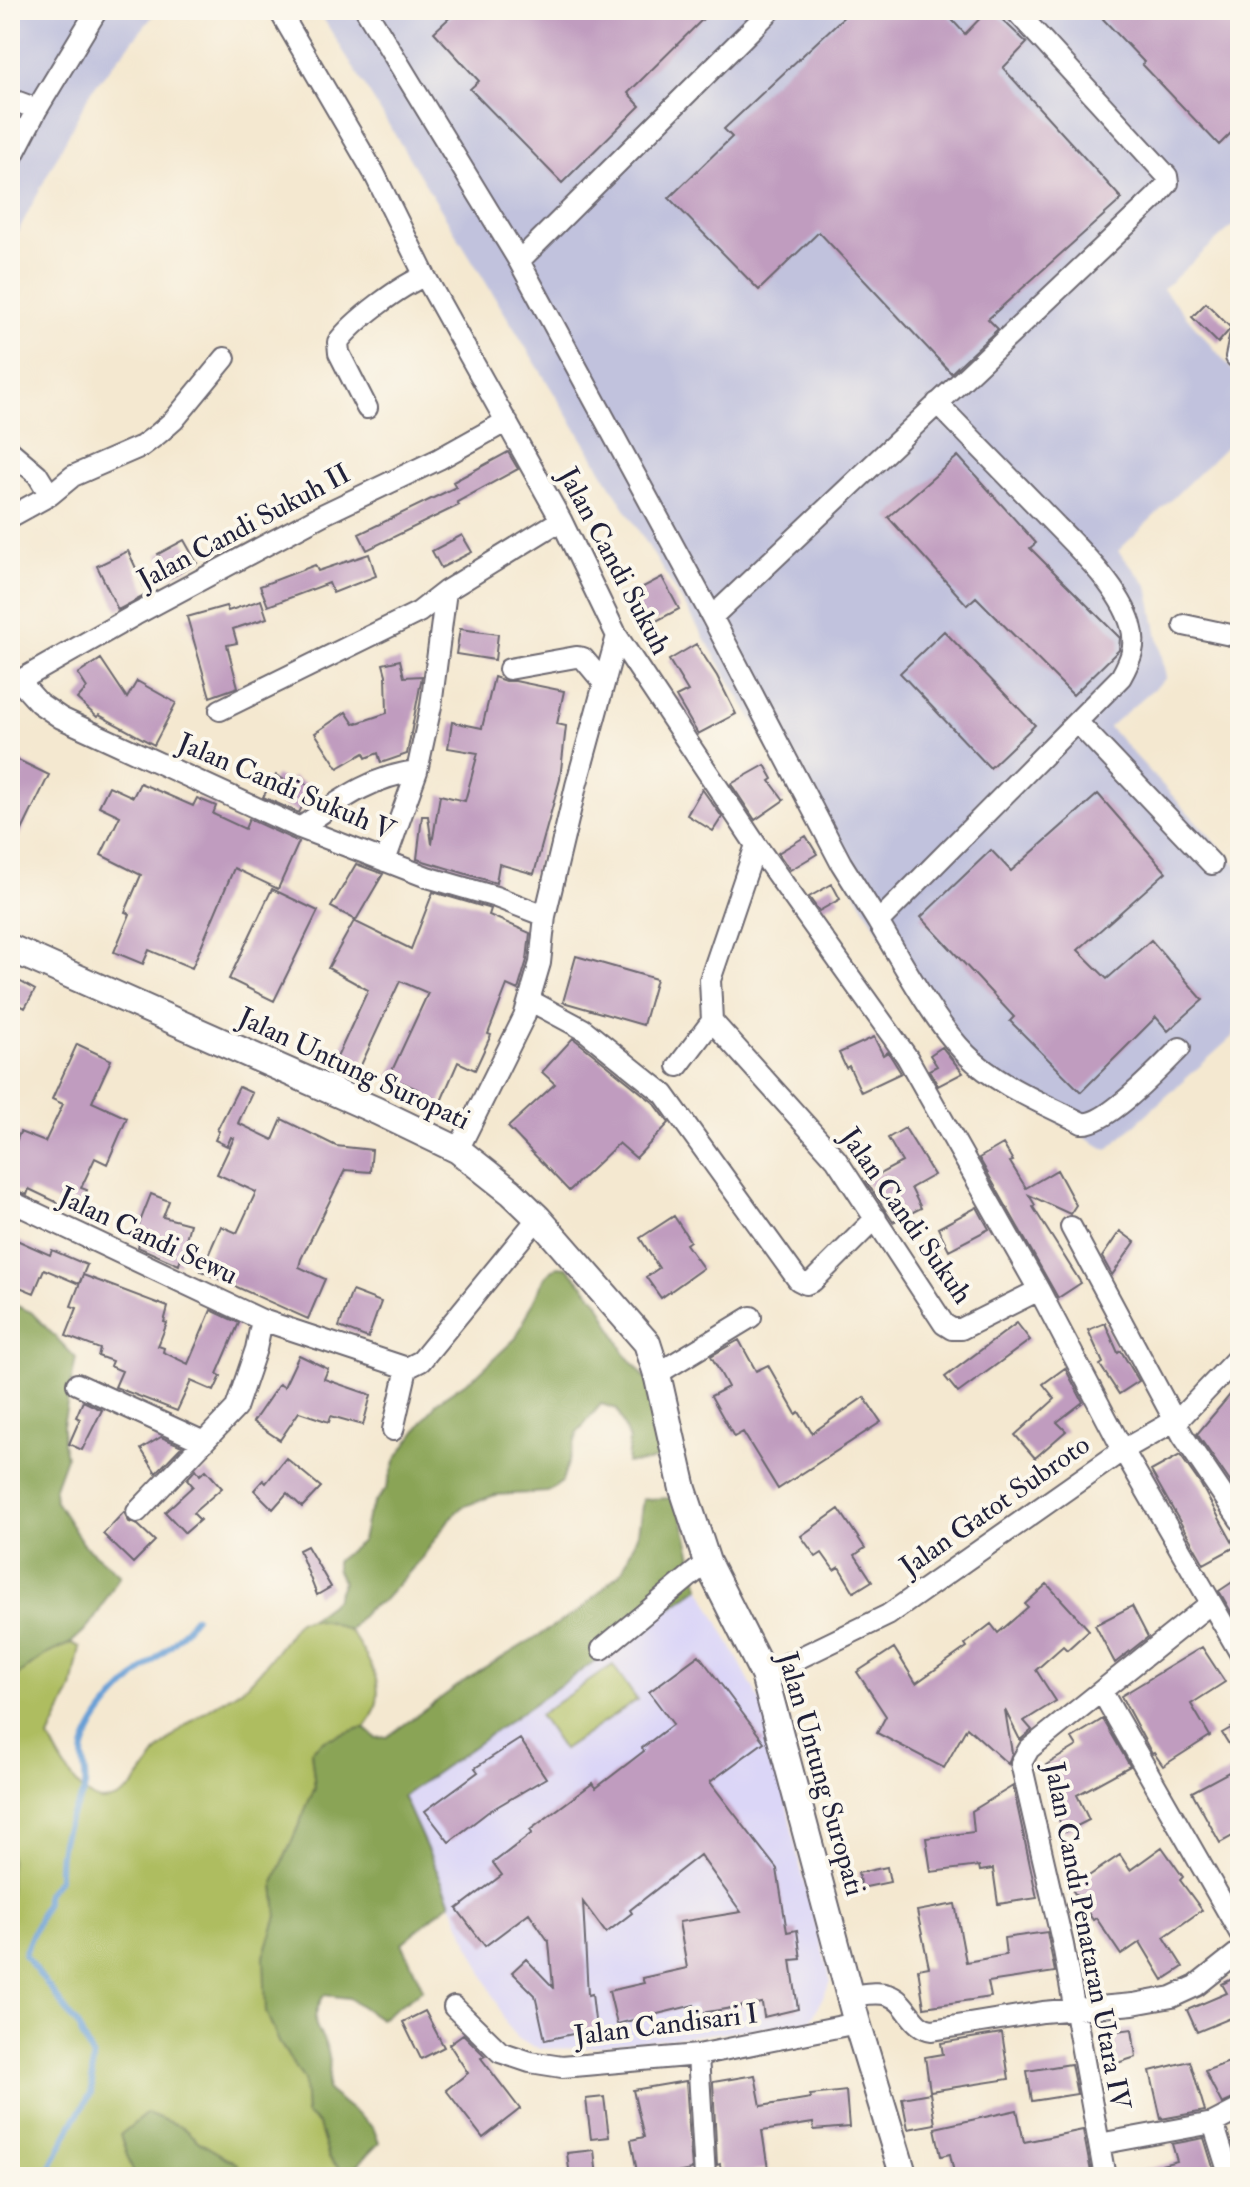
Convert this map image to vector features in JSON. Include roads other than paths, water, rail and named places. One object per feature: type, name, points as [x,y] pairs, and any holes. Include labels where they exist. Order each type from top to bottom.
[{"type":"main road","name":"Jalan Untung Suropati","points":[[10,948],[458,1150],[538,1218],[647,1343],[683,1489],[707,1562],[764,1675],[857,2023],[904,2177]]},
{"type":"street","points":[[10,161],[37,109],[97,10]]},
{"type":"street","name":"Jalan Candi Sukuh","points":[[279,10],[374,173],[425,276],[561,520],[617,636],[756,845],[907,1057],[1039,1290],[1123,1450],[1240,1653]]},
{"type":"street","points":[[366,10],[519,261],[841,863],[937,1015],[967,1055],[1003,1083],[1082,1123],[1093,1122],[1119,1104],[1180,1048]]},
{"type":"street","points":[[519,261],[771,10]]},
{"type":"street","points":[[712,617],[1168,183],[1167,176],[1015,10]]},
{"type":"street","points":[[10,99],[37,109]]},
{"type":"street","points":[[367,408],[339,353],[338,342],[397,289],[425,276]]},
{"type":"street","points":[[10,517],[50,495],[73,476],[131,452],[158,434],[174,420],[225,358]]},
{"type":"street","points":[[878,922],[1121,677],[1131,659],[1134,645],[1131,623],[1114,593],[1083,554],[937,403]]},
{"type":"street","name":"Jalan Candi Sukuh II","points":[[15,684],[202,579],[322,515],[439,459],[507,421]]},
{"type":"street","points":[[10,451],[37,474],[50,495]]},
{"type":"street","points":[[220,710],[419,612],[446,591],[561,520]]},
{"type":"street","points":[[385,861],[417,771],[431,706],[446,591]]},
{"type":"street","points":[[1184,625],[1240,637]]},
{"type":"street","points":[[458,1150],[524,1017],[540,963],[545,916],[617,636]]},
{"type":"street","points":[[509,669],[576,657],[583,658],[603,682]]},
{"type":"street","name":"Jalan Candi Sukuh V","points":[[15,684],[61,718],[300,828],[545,916]]},
{"type":"street","points":[[1077,722],[1212,864]]},
{"type":"street","points":[[300,828],[365,785],[394,773],[417,771]]},
{"type":"street","points":[[678,1066],[712,1021],[710,980],[756,845]]},
{"type":"street","points":[[529,1000],[583,1029],[664,1094],[798,1280],[806,1284],[813,1281],[876,1218]]},
{"type":"street","name":"Jalan Candi Sukuh","points":[[712,1021],[836,1159],[944,1324],[952,1329],[961,1329],[1039,1290]]},
{"type":"street","name":"Jalan Candi Sewu","points":[[10,1201],[262,1320],[407,1368]]},
{"type":"street","points":[[393,1430],[407,1368],[421,1361],[538,1218]]},
{"type":"street","points":[[1071,1227],[1175,1419],[1240,1520]]},
{"type":"street","points":[[657,1374],[751,1317]]},
{"type":"street","points":[[137,1512],[236,1408],[256,1349],[262,1320]]},
{"type":"street","name":"Jalan Gatot Subroto","points":[[764,1675],[888,1615],[1123,1450],[1175,1419],[1214,1385],[1240,1355]]},
{"type":"street","points":[[77,1384],[204,1442]]},
{"type":"street","points":[[602,1649],[707,1562]]},
{"type":"street","name":"Jalan Candi Penataran Utara IV","points":[[1105,2177],[1063,1945],[1021,1763],[1029,1749],[1211,1603]]},
{"type":"street","points":[[1102,1692],[1240,1933]]},
{"type":"street","points":[[850,1996],[888,1995],[901,2003],[920,2027],[932,2030],[1073,2008],[1144,2002],[1182,1993],[1210,1976],[1240,1951]]},
{"type":"street","name":"Jalan Candisari I","points":[[454,2007],[500,2052],[530,2062],[562,2067],[698,2055],[857,2023]]},
{"type":"street","points":[[698,2055],[705,2177]]},
{"type":"street","points":[[1099,2144],[1213,2123],[1240,2109]]},
{"type":"street","points":[[1213,2123],[1230,2177]]},
{"type":"waterway","points":[[46,2177],[72,2124],[91,2094],[93,2058],[77,2025],[24,1954],[46,1902],[46,1894],[59,1879],[64,1833],[85,1786],[83,1754],[90,1734],[108,1705],[174,1642],[195,1617]]}]
